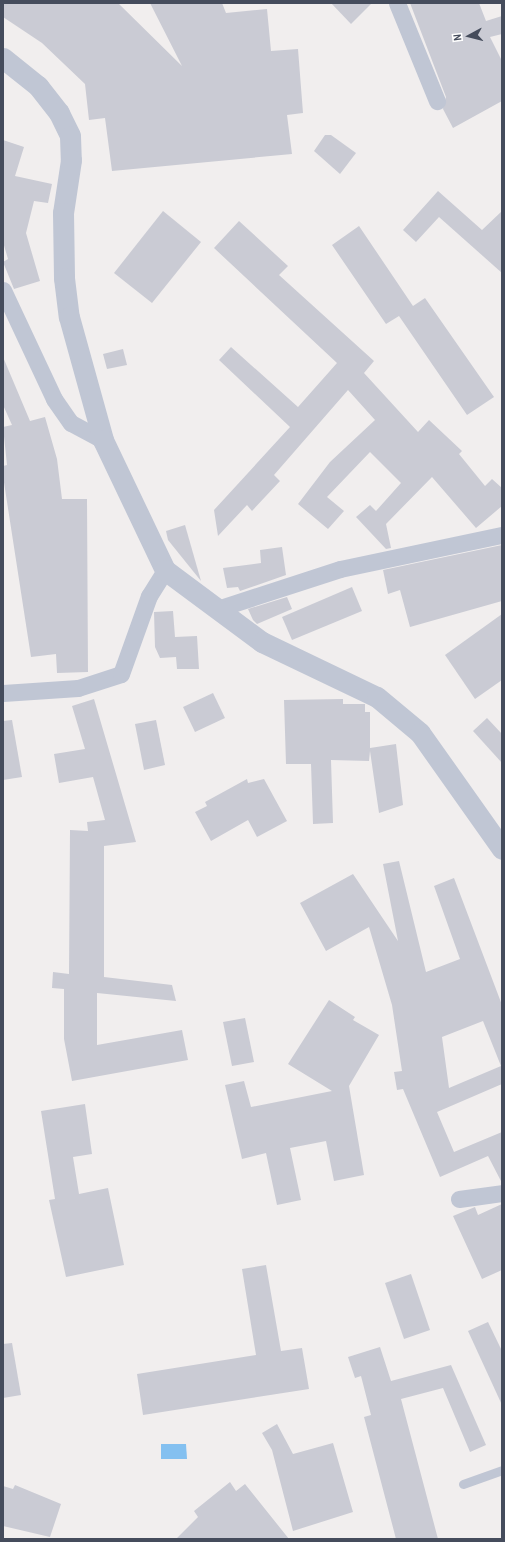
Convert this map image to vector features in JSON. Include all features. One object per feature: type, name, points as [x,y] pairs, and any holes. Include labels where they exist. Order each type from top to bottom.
[{"type":"street","points":[[397,3],[437,101]]},
{"type":"street","points":[[3,58],[38,86],[60,113],[70,136],[71,160],[63,213],[64,278],[69,317],[104,440],[165,570],[262,642],[376,697],[420,733],[502,849]]},
{"type":"street","points":[[3,290],[54,399],[71,423],[104,440]]},
{"type":"street","points":[[217,609],[340,569],[502,535]]},
{"type":"street","points":[[3,693],[78,688],[121,674],[149,596],[165,570]]},
{"type":"street","points":[[459,1199],[502,1193]]},
{"type":"lane","points":[[463,1484],[502,1470]]},
{"type":"water","points":[[161,1444],[186,1444],[187,1459],[161,1459]]},
{"type":"building","points":[[3,3],[118,3],[182,66],[150,3],[222,3],[226,13],[267,9],[271,51],[298,49],[303,113],[287,115],[292,154],[112,171],[105,118],[89,120],[85,84],[42,43],[3,17]]},
{"type":"building","points":[[331,3],[372,3],[351,24]]},
{"type":"building","points":[[410,3],[479,3],[486,21],[502,16],[502,34],[490,37],[502,61],[502,101],[453,128],[443,109],[446,97]]},
{"type":"building","points":[[325,135],[331,135],[356,153],[340,174],[314,151]]},
{"type":"building","points":[[3,140],[24,147],[15,176],[52,184],[48,203],[34,201],[26,233],[40,281],[14,289],[3,262],[8,259],[3,242]]},
{"type":"building","points":[[438,191],[482,230],[502,211],[502,273],[439,217],[416,242],[403,230]]},
{"type":"building","points":[[163,211],[201,242],[152,303],[114,273]]},
{"type":"building","points":[[239,221],[288,266],[279,275],[374,361],[364,373],[418,432],[429,420],[462,451],[459,454],[485,486],[492,479],[502,488],[502,506],[476,528],[432,477],[386,524],[391,548],[386,549],[356,517],[370,505],[376,511],[401,483],[370,452],[327,497],[344,511],[328,529],[298,504],[330,462],[375,420],[348,390],[274,475],[280,481],[252,511],[247,505],[218,536],[214,510],[290,427],[219,360],[231,347],[298,407],[337,363],[214,248]]},
{"type":"building","points":[[359,226],[413,306],[425,298],[494,397],[467,415],[399,316],[386,324],[332,245]]},
{"type":"building","points":[[123,349],[127,365],[107,369],[103,354]]},
{"type":"building","points":[[3,357],[30,421],[45,417],[57,459],[62,499],[87,499],[88,672],[57,673],[56,654],[31,657],[3,476],[3,466],[7,465],[3,427],[12,425],[3,405]]},
{"type":"building","points":[[185,525],[201,581],[168,540],[166,531]]},
{"type":"building","points":[[502,545],[502,601],[410,627],[400,590],[388,594],[383,570]]},
{"type":"building","points":[[282,547],[286,575],[240,591],[238,587],[227,588],[223,568],[261,563],[260,550]]},
{"type":"building","points":[[352,587],[362,611],[292,640],[282,617]]},
{"type":"building","points":[[287,597],[292,609],[257,624],[253,620],[248,609]]},
{"type":"building","points":[[173,611],[175,637],[197,636],[199,669],[177,669],[176,657],[160,658],[155,647],[154,612]]},
{"type":"building","points":[[502,614],[502,680],[475,699],[445,655]]},
{"type":"building","points":[[213,693],[225,718],[195,732],[183,707]]},
{"type":"building","points":[[94,699],[136,842],[104,846],[104,977],[172,985],[176,1001],[97,993],[97,1045],[182,1030],[188,1060],[72,1081],[64,1039],[64,989],[52,988],[53,972],[69,974],[70,830],[88,831],[87,822],[105,820],[93,777],[59,783],[54,754],[85,749],[72,706]]},
{"type":"building","points":[[343,699],[343,704],[365,704],[365,712],[370,712],[370,748],[396,744],[403,805],[379,813],[370,751],[369,761],[331,760],[333,823],[313,824],[311,764],[286,764],[284,700]]},
{"type":"building","points":[[487,718],[502,734],[502,763],[473,731]]},
{"type":"building","points":[[12,720],[22,777],[3,780],[3,721]]},
{"type":"building","points":[[156,720],[165,765],[144,770],[135,724]]},
{"type":"building","points":[[247,779],[248,783],[264,779],[287,821],[257,837],[248,820],[211,841],[195,812],[207,806],[205,802]]},
{"type":"building","points":[[399,861],[426,972],[460,959],[434,886],[454,878],[502,1005],[502,1084],[437,1112],[454,1152],[502,1132],[502,1183],[488,1156],[440,1177],[403,1089],[397,1090],[394,1072],[402,1071],[392,1005],[369,927],[326,951],[300,903],[353,874],[398,941],[383,864]],"holes":[[[483,1021],[501,1066],[449,1088],[442,1037]]]},
{"type":"building","points":[[329,1000],[355,1017],[353,1020],[379,1035],[349,1086],[364,1175],[334,1181],[326,1141],[290,1148],[301,1200],[277,1205],[266,1153],[242,1159],[225,1085],[244,1081],[251,1107],[332,1091],[288,1064]]},
{"type":"building","points":[[245,1018],[254,1062],[232,1066],[223,1022]]},
{"type":"building","points":[[85,1104],[92,1154],[73,1157],[79,1194],[108,1188],[124,1265],[66,1277],[49,1200],[55,1199],[41,1111]]},
{"type":"building","points":[[502,1204],[502,1270],[482,1279],[453,1216],[475,1207],[478,1215]]},
{"type":"building","points":[[266,1265],[281,1351],[302,1348],[309,1389],[143,1415],[137,1374],[256,1355],[242,1269]]},
{"type":"building","points":[[411,1274],[430,1330],[404,1339],[385,1283]]},
{"type":"building","points":[[488,1322],[502,1351],[502,1405],[468,1331]]},
{"type":"building","points":[[12,1343],[21,1395],[3,1398],[3,1344]]},
{"type":"building","points":[[380,1347],[391,1381],[451,1365],[486,1445],[470,1452],[443,1388],[401,1399],[438,1539],[396,1539],[364,1417],[371,1415],[361,1376],[355,1378],[348,1357]]},
{"type":"building","points":[[277,1424],[293,1454],[333,1443],[353,1512],[293,1531],[272,1450],[262,1433]]},
{"type":"building","points":[[230,1482],[236,1491],[245,1484],[289,1539],[176,1539],[198,1517],[194,1511]]},
{"type":"building","points":[[15,1485],[61,1504],[50,1537],[3,1526],[3,1486],[13,1489]]}]
